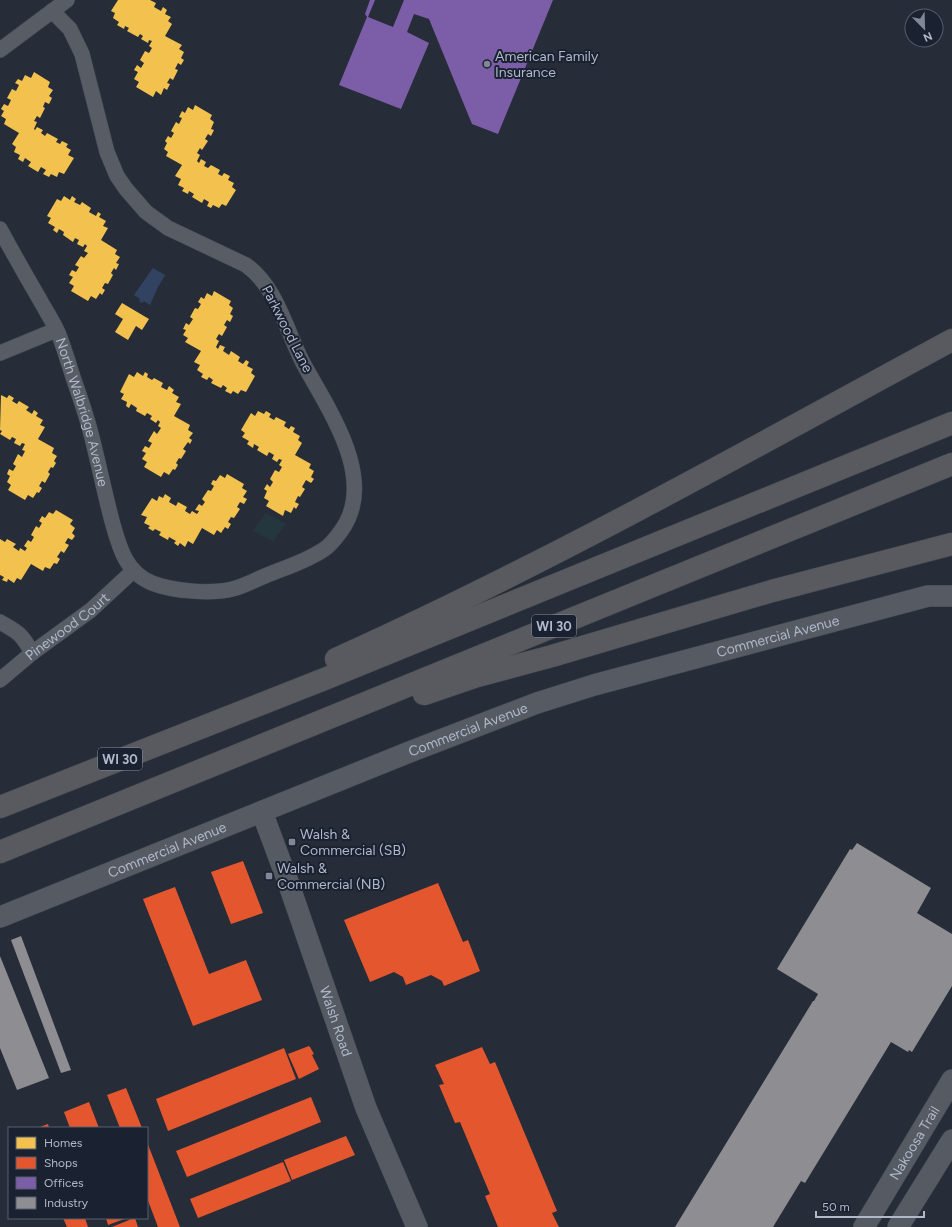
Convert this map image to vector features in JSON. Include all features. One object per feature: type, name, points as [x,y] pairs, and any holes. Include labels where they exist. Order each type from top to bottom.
[{"type":"highway","points":[[189,732],[268,689],[386,636],[493,585],[635,511],[952,340]]},
{"type":"highway","name":"WI 30","points":[[0,807],[327,678],[952,423]]},
{"type":"highway","name":"WI 30","points":[[0,852],[952,464]]},
{"type":"highway","points":[[156,788],[474,677],[772,591],[952,544]]},
{"type":"street","points":[[0,50],[67,0]]},
{"type":"street","name":"Parkwood Lane","points":[[52,11],[70,29],[82,54],[107,152],[121,182],[146,212],[168,228],[246,265],[257,274],[269,289],[302,359],[332,414],[346,446],[351,463],[355,495],[352,511],[345,526],[324,550],[309,558],[234,588],[218,591],[179,590],[162,587]]},
{"type":"street","name":"North Walbridge Avenue","points":[[0,229],[56,330],[90,429],[115,532],[124,558],[138,576],[162,587]]},
{"type":"street","points":[[0,353],[56,330]]},
{"type":"street","name":"Pinewood Court","points":[[0,680],[90,610],[133,571]]},
{"type":"street","name":"Commercial Avenue","points":[[0,917],[412,751],[537,703],[586,688],[928,596],[952,596]]},
{"type":"street","points":[[0,622],[24,638],[32,654]]},
{"type":"street","name":"Walsh Road","points":[[262,812],[287,879],[366,1108],[417,1227]]},
{"type":"street","name":"Nakoosa Trail","points":[[864,1227],[952,1080]]},
{"type":"street","points":[[898,1227],[952,1140]]},
{"type":"shaded area","points":[[266,513],[286,524],[273,541],[253,531]]},
{"type":"water","points":[[153,268],[165,275],[150,305],[144,301],[142,303],[139,301],[140,299],[134,295]]},
{"type":"building: Homes","points":[[118,0],[150,0],[156,3],[154,7],[161,11],[163,7],[167,10],[165,14],[171,17],[168,21],[172,24],[165,36],[182,45],[179,49],[184,52],[181,58],[184,60],[181,65],[178,63],[175,69],[178,70],[173,80],[170,78],[167,83],[170,84],[167,90],[164,88],[161,95],[156,91],[153,97],[136,87],[139,82],[134,79],[138,72],[134,70],[137,65],[141,68],[144,63],[140,60],[145,51],[149,53],[152,48],[149,46],[152,41],[149,40],[148,43],[141,39],[143,36],[140,34],[138,37],[127,31],[129,28],[125,26],[124,29],[117,25],[119,22],[113,18],[115,13],[111,11]]},
{"type":"building: Homes","points":[[34,72],[50,82],[48,87],[53,90],[49,96],[52,98],[49,104],[45,102],[43,107],[45,108],[40,118],[37,116],[34,121],[37,122],[34,129],[35,130],[37,127],[43,130],[41,133],[45,136],[47,133],[58,139],[56,142],[60,144],[62,141],[68,144],[66,147],[71,150],[68,155],[74,158],[64,174],[59,172],[57,177],[51,174],[49,177],[43,174],[46,170],[41,167],[38,172],[28,166],[31,162],[25,158],[23,162],[18,159],[20,155],[14,152],[16,147],[12,144],[19,133],[4,124],[6,119],[1,116],[4,111],[1,109],[4,104],[8,106],[11,100],[7,98],[12,89],[16,91],[19,85],[15,83],[18,79],[22,81],[25,75],[31,78]]},
{"type":"building: Homes","points":[[195,105],[212,115],[210,119],[214,122],[211,129],[214,130],[211,136],[208,134],[205,139],[208,141],[202,150],[200,148],[197,153],[200,155],[197,161],[199,163],[201,159],[206,162],[204,166],[208,168],[211,165],[220,170],[218,174],[222,176],[224,173],[230,176],[228,180],[234,183],[232,187],[236,190],[226,206],[222,204],[219,208],[213,205],[211,208],[207,206],[209,202],[204,199],[202,203],[192,197],[194,194],[189,191],[188,194],[182,191],[184,188],[178,185],[181,179],[175,176],[182,165],[166,156],[168,152],[164,149],[167,143],[165,141],[168,136],[171,138],[174,133],[171,131],[176,122],[179,124],[182,118],[179,117],[182,111],[185,113],[188,107],[193,110]]},
{"type":"building: Homes","points":[[64,196],[70,200],[72,196],[76,199],[74,202],[80,205],[82,202],[91,208],[89,212],[96,216],[98,212],[101,214],[99,217],[106,221],[103,226],[108,228],[101,240],[117,250],[115,254],[120,257],[116,263],[119,264],[116,270],[114,268],[111,273],[113,275],[108,284],[105,283],[102,288],[105,290],[102,295],[100,293],[96,299],[91,296],[88,301],[71,291],[74,286],[69,283],[73,277],[69,275],[72,270],[76,272],[79,267],[75,265],[81,256],[84,258],[88,253],[84,251],[87,246],[85,244],[83,247],[77,244],[79,240],[75,238],[73,242],[63,235],[64,232],[59,229],[57,233],[53,230],[55,227],[48,223],[51,218],[47,216],[57,199],[61,201]]},
{"type":"building: Homes","points":[[214,291],[231,301],[229,305],[233,308],[230,314],[233,316],[230,322],[227,320],[224,325],[227,327],[222,336],[219,334],[216,339],[219,341],[216,347],[218,349],[220,345],[225,347],[223,351],[229,355],[231,351],[240,357],[238,361],[243,364],[246,360],[249,362],[247,366],[253,369],[251,373],[255,376],[246,392],[241,390],[238,394],[233,391],[231,394],[225,391],[227,388],[223,385],[221,388],[211,383],[213,380],[209,377],[207,380],[201,377],[203,374],[197,370],[200,365],[194,362],[201,351],[185,342],[188,338],[183,335],[186,330],[183,329],[186,323],[189,325],[193,319],[190,317],[195,308],[198,309],[201,304],[198,302],[201,297],[204,299],[207,293],[212,296]]},
{"type":"building: Homes","points":[[122,303],[149,319],[142,330],[136,326],[128,340],[115,332],[123,319],[115,314]]},
{"type":"building: Homes","points":[[137,372],[143,376],[145,372],[148,374],[147,377],[152,380],[154,378],[163,383],[161,387],[167,390],[169,386],[174,390],[172,393],[179,397],[176,402],[181,404],[174,416],[190,425],[188,430],[193,433],[189,438],[192,440],[190,444],[188,442],[183,449],[186,451],[181,459],[179,458],[176,463],[178,465],[169,475],[164,472],[161,477],[144,467],[147,462],[142,459],[146,453],[142,451],[145,446],[149,448],[152,443],[148,441],[154,431],[157,434],[161,428],[158,426],[160,422],[158,420],[156,423],[150,419],[152,416],[147,413],[145,416],[136,411],[137,408],[131,404],[129,408],[126,406],[127,402],[121,399],[124,394],[120,392],[129,374],[134,377]]},
{"type":"building: Homes","points":[[1,395],[7,398],[9,395],[14,398],[12,401],[17,404],[19,401],[29,407],[26,410],[32,414],[34,410],[38,413],[36,416],[43,420],[40,425],[45,427],[38,439],[54,448],[52,453],[57,456],[54,461],[56,463],[48,472],[50,474],[45,483],[42,481],[39,486],[42,488],[33,498],[28,495],[25,500],[8,490],[11,485],[7,482],[10,476],[7,474],[9,469],[13,471],[16,466],[13,464],[18,454],[22,457],[25,451],[22,450],[25,444],[22,443],[20,446],[14,443],[16,439],[12,437],[10,440],[0,434],[2,431],[0,430]]},
{"type":"building: Homes","points":[[258,411],[264,414],[266,411],[271,414],[269,417],[274,420],[276,417],[286,422],[284,426],[289,429],[291,426],[295,428],[293,432],[300,436],[298,440],[302,443],[295,455],[311,464],[309,468],[314,471],[311,477],[314,479],[311,483],[306,480],[302,487],[305,489],[300,497],[298,496],[295,502],[299,504],[296,509],[294,507],[291,513],[285,510],[283,516],[266,506],[269,501],[264,498],[267,491],[264,489],[267,484],[270,487],[273,482],[270,479],[275,470],[279,472],[282,467],[279,465],[282,460],[279,459],[277,462],[272,459],[274,455],[269,452],[267,456],[257,450],[259,447],[254,444],[253,448],[247,444],[249,441],[242,437],[245,433],[241,430],[251,413],[255,416]]},
{"type":"building: Homes","points":[[227,474],[244,484],[242,488],[247,491],[243,497],[247,499],[244,504],[240,502],[237,507],[240,509],[234,518],[231,517],[228,522],[231,524],[228,529],[225,527],[221,533],[217,530],[214,535],[202,528],[193,544],[188,541],[185,547],[180,543],[178,546],[174,543],[176,541],[169,537],[168,540],[159,535],[161,532],[155,529],[153,531],[148,528],[150,526],[144,523],[147,517],[141,515],[152,498],[157,501],[159,496],[163,498],[165,494],[171,498],[169,502],[176,506],[178,502],[187,507],[185,511],[190,514],[192,511],[197,514],[199,511],[195,510],[199,504],[202,506],[205,502],[202,499],[208,490],[211,491],[214,486],[211,484],[213,480],[216,481],[220,475],[225,478]]},
{"type":"building: Homes","points":[[56,510],[73,520],[70,524],[75,528],[72,533],[75,536],[72,540],[68,538],[65,543],[69,545],[64,553],[61,551],[57,557],[60,559],[57,564],[54,563],[50,569],[45,567],[43,571],[31,564],[21,580],[17,578],[14,583],[8,579],[7,582],[2,580],[4,577],[0,575],[0,539],[5,542],[7,539],[16,544],[13,547],[19,551],[20,548],[25,551],[27,548],[24,546],[28,540],[31,542],[34,537],[31,535],[36,526],[39,528],[42,523],[39,521],[42,516],[45,518],[49,512],[53,514]]},
{"type":"building: Shops","points":[[243,861],[263,913],[231,924],[211,872]]},
{"type":"building: Shops","points":[[438,883],[463,942],[468,940],[480,971],[444,986],[442,981],[431,975],[406,985],[403,977],[394,972],[370,982],[344,920]]},
{"type":"building: Shops","points":[[175,887],[209,974],[246,960],[262,1000],[193,1026],[143,899]]},
{"type":"building: Shops","points":[[309,1046],[314,1054],[312,1055],[319,1069],[299,1079],[288,1054]]},
{"type":"building: Shops","points":[[482,1047],[490,1064],[495,1062],[557,1211],[552,1213],[559,1227],[498,1227],[485,1196],[490,1194],[460,1122],[455,1123],[439,1085],[444,1084],[435,1065]]},
{"type":"building: Shops","points":[[284,1048],[296,1079],[168,1131],[156,1099]]},
{"type":"building: Shops","points":[[126,1088],[142,1127],[120,1127],[107,1095]]},
{"type":"building: Shops","points":[[311,1097],[321,1122],[187,1177],[176,1151]]},
{"type":"building: Shops","points":[[89,1102],[99,1127],[70,1127],[64,1112]]},
{"type":"building: Shops","points":[[48,1124],[49,1127],[40,1127]]},
{"type":"building: Shops","points":[[346,1136],[355,1155],[292,1180],[284,1160]]},
{"type":"building: Shops","points":[[148,1145],[180,1227],[158,1227],[148,1201]]},
{"type":"building: Shops","points":[[283,1162],[291,1181],[198,1218],[190,1199]]},
{"type":"building: Shops","points":[[63,1219],[85,1219],[88,1227],[67,1227]]},
{"type":"building: Shops","points":[[106,1219],[124,1219],[108,1225]]},
{"type":"building: Shops","points":[[132,1219],[135,1219],[138,1227],[112,1227]]},
{"type":"building: Offices","name":"American Family Insurance","points":[[370,0],[375,0],[368,17],[393,27],[404,0],[553,0],[498,134],[472,124],[429,19],[414,14],[407,32],[429,43],[401,109],[339,85],[367,17],[365,14]]},
{"type":"building: Industry","points":[[857,843],[931,888],[917,913],[952,934],[952,986],[912,1052],[909,1050],[908,1052],[891,1042],[805,1183],[801,1181],[773,1227],[675,1227],[818,994],[777,969],[850,849],[852,850]]},
{"type":"building: Industry","points":[[21,936],[71,1070],[61,1073],[11,940]]},
{"type":"building: Industry","points":[[0,956],[49,1078],[17,1090],[0,1048]]},
{"type":"place","name":"American Family Insurance","points":[[487,64]]},
{"type":"place","name":"Walsh & Commercial (SB)","points":[[292,842]]},
{"type":"place","name":"Walsh & Commercial (NB)","points":[[269,876]]}]
